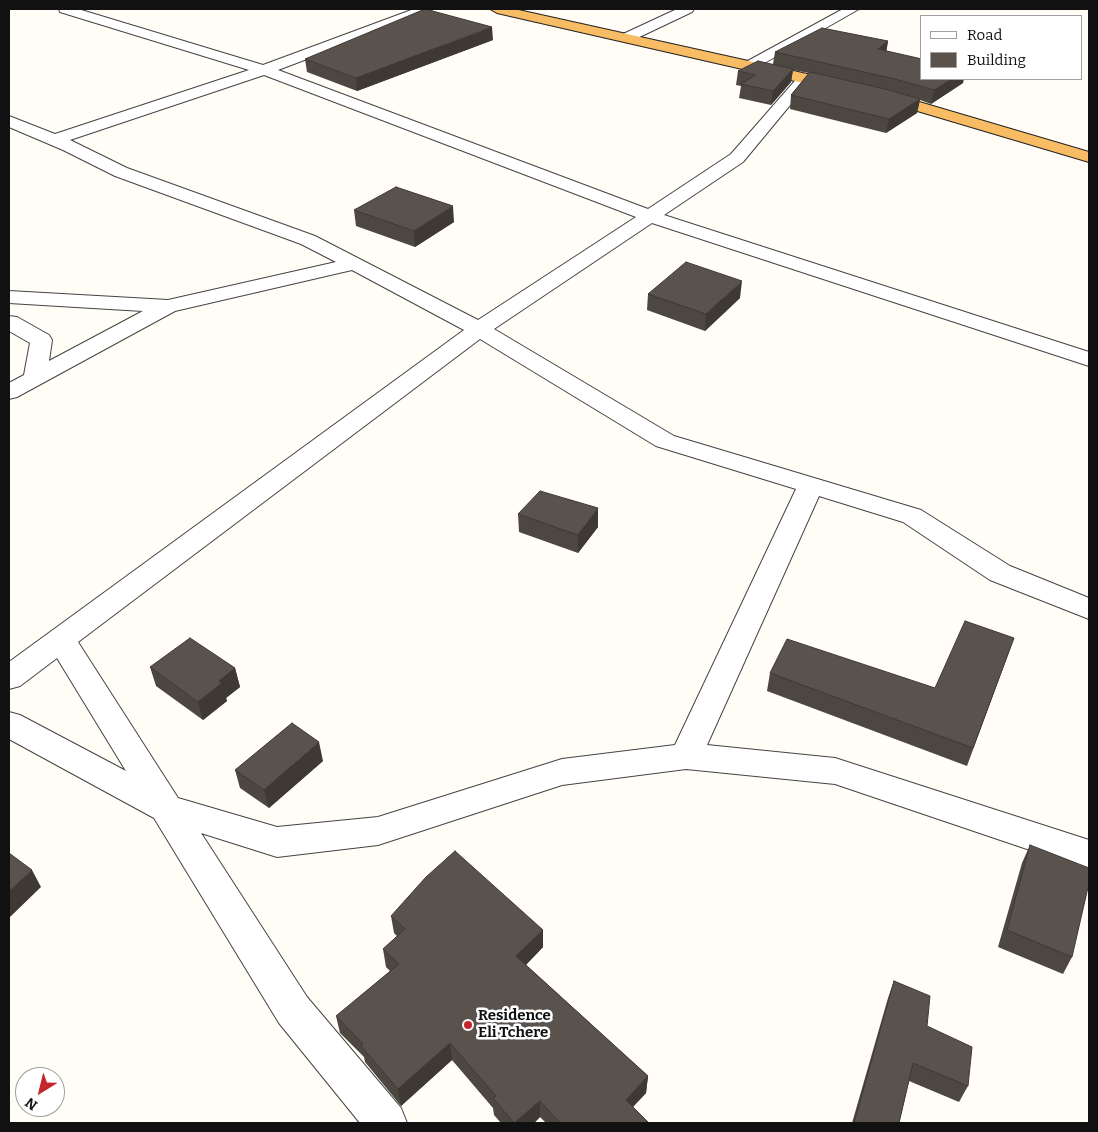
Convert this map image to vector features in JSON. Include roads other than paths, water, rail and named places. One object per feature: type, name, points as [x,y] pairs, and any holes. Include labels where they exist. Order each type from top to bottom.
[{"type":"highway","points":[[497,9],[865,92],[1089,157]]},
{"type":"street","points":[[65,9],[264,70],[650,216],[1089,359]]},
{"type":"street","points":[[54,140],[264,70],[426,9]]},
{"type":"street","points":[[626,38],[687,9]]},
{"type":"street","points":[[749,66],[848,10]]},
{"type":"street","points":[[9,678],[479,329],[738,158],[805,78]]},
{"type":"street","points":[[9,121],[121,172],[308,240],[479,329],[665,441],[912,516],[1000,574],[1089,609]]},
{"type":"street","points":[[9,392],[168,306],[354,264]]},
{"type":"street","points":[[9,297],[168,306]]},
{"type":"street","points":[[9,322],[41,340],[35,378]]},
{"type":"street","points":[[686,756],[811,485]]},
{"type":"street","points":[[61,640],[293,1010],[386,1123]]},
{"type":"street","points":[[9,724],[166,808],[277,842],[378,831],[562,772],[686,756],[834,771],[1089,855]]},
{"type":"place","name":"Residence Eli Tchere","points":[[468,1025]]}]
